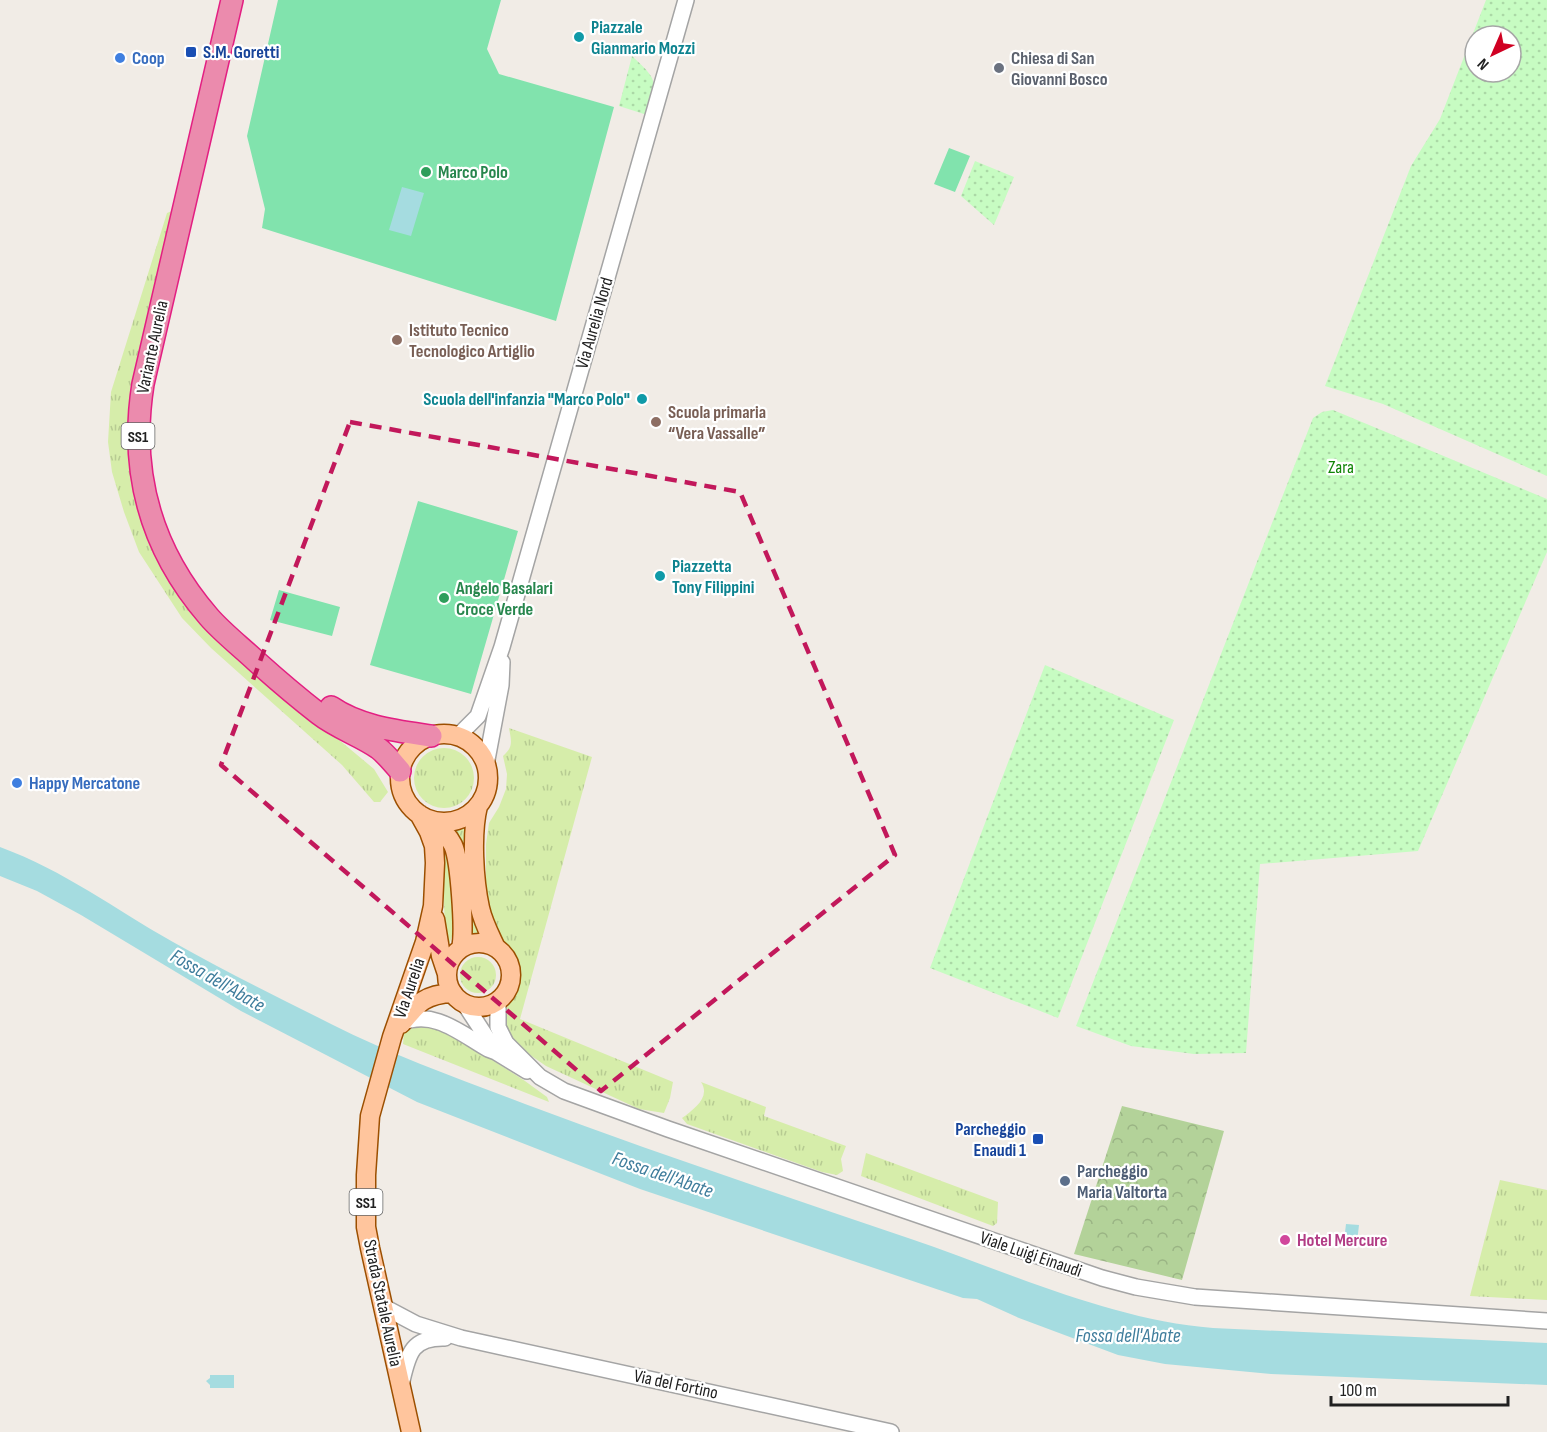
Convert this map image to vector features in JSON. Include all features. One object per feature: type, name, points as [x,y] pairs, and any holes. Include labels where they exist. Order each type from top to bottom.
[{"type":"highway","name":"Variante Aurelia","points":[[232,0],[143,384],[139,409],[138,447],[146,500],[156,533],[170,563],[210,618],[306,704],[334,725],[378,748],[400,771]]},
{"type":"highway","name":"Variante Aurelia","points":[[245,0],[155,390],[150,447],[159,501],[178,552],[206,593],[222,612],[283,668],[324,702],[346,716],[400,731],[431,736]]},
{"type":"main road","name":"SS1","points":[[431,736],[445,734],[458,736]]},
{"type":"main road","points":[[431,736],[410,749],[404,759],[400,771],[402,793],[409,805],[451,841],[456,856],[463,935],[461,948]]},
{"type":"main road","points":[[458,736],[477,750],[486,765],[487,786],[478,806],[474,828],[478,893],[483,918],[496,948],[505,957],[511,977],[507,990],[498,1000],[482,1006],[459,998],[447,974],[452,958],[461,948],[474,943],[496,948]]},
{"type":"main road","points":[[425,817],[444,822],[457,820],[478,806]]},
{"type":"main road","name":"Via Aurelia","points":[[396,1032],[425,942],[433,906],[434,846],[425,817]]},
{"type":"main road","name":"Via Aurelia","points":[[433,906],[441,956],[447,974]]},
{"type":"main road","name":"Via Aurelia","points":[[396,1032],[414,1007],[427,997],[435,994],[459,998]]},
{"type":"main road","name":"Strada Statale Aurelia","points":[[396,1032],[369,1123],[366,1148],[366,1227],[411,1432]]},
{"type":"street","name":"Via Aurelia Nord","points":[[458,736],[478,716],[502,647],[686,0]]},
{"type":"street","name":"Via Aurelia Nord","points":[[486,765],[501,685],[502,647]]},
{"type":"street","name":"Viale Luigi Einaudi","points":[[459,998],[496,1052]]},
{"type":"street","name":"Viale Luigi Einaudi","points":[[498,1000],[497,1023],[502,1036],[540,1077]]},
{"type":"street","name":"Viale Luigi Einaudi","points":[[396,1032],[416,1018],[435,1020],[564,1091],[668,1129],[1136,1287],[1179,1295],[1242,1302],[1547,1321]]},
{"type":"street","name":"Via del Fortino","points":[[382,1306],[416,1324],[461,1338],[891,1432]]},
{"type":"street","points":[[390,1340],[399,1332],[416,1324]]},
{"type":"street","name":"Via del Fortino","points":[[390,1340],[419,1342],[432,1338],[461,1338]]},
{"type":"street","points":[[401,1385],[407,1359],[419,1342]]},
{"type":"highlighted area","points":[[350,422],[740,492],[895,855],[601,1091],[221,765]]},
{"type":"green space","name":"Marco Polo","points":[[278,0],[501,0],[487,49],[499,74],[614,107],[556,321],[262,228],[265,209],[247,136]]},
{"type":"green space","points":[[1486,0],[1547,0],[1547,476],[1383,404],[1325,386],[1411,166],[1440,119],[1463,60],[1463,84],[1523,84],[1523,24],[1477,24]]},
{"type":"green space","points":[[632,56],[647,71],[653,82],[653,95],[647,115],[619,106]]},
{"type":"green space","points":[[949,148],[970,156],[955,192],[934,184]]},
{"type":"green space","points":[[975,161],[1014,177],[994,225],[961,196]]},
{"type":"green space","points":[[172,211],[173,218],[138,379],[154,548],[326,729],[374,769],[388,792],[380,802],[374,802],[342,765],[211,648],[182,618],[139,552],[124,512],[112,472],[108,442],[111,392],[167,213]]},
{"type":"green space","name":"Zara","points":[[1333,410],[1547,499],[1547,552],[1418,851],[1260,864],[1246,1053],[1194,1054],[1131,1046],[1076,1026],[1313,418],[1322,412]]},
{"type":"green space","name":"Angelo Basalari Croce Verde","points":[[418,501],[518,531],[471,694],[370,665]]},
{"type":"green space","points":[[279,590],[340,607],[332,636],[270,620]]},
{"type":"green space","points":[[1045,665],[1174,720],[1058,1018],[930,968]]},
{"type":"green space","points":[[509,728],[592,757],[520,1019],[673,1082],[664,1113],[639,1109],[546,1066],[520,1048],[506,1031],[504,1018],[506,1008],[519,989],[519,971],[513,953],[502,941],[486,903],[486,844],[489,823],[506,789],[507,774],[503,756],[510,746]]},
{"type":"green space","points":[[444,748],[461,753],[469,761],[474,778],[469,795],[461,803],[444,808],[427,803],[419,795],[414,778],[419,761],[427,753]]},
{"type":"green space","points":[[466,828],[482,935],[470,936],[452,832]]},
{"type":"green space","points":[[441,838],[446,842],[455,909],[452,936],[448,946],[445,927]]},
{"type":"green space","points":[[478,957],[491,962],[496,975],[491,988],[478,993],[465,988],[460,975],[465,962]]},
{"type":"green space","points":[[422,1024],[443,1029],[466,1043],[525,1081],[547,1097],[549,1102],[403,1044],[404,1032],[410,1026]]},
{"type":"green space","points":[[701,1082],[766,1107],[764,1116],[846,1146],[841,1159],[843,1171],[837,1175],[822,1172],[687,1124],[682,1118],[703,1098],[704,1087]]},
{"type":"green space","points":[[1122,1106],[1224,1131],[1182,1280],[1074,1254]]},
{"type":"green space","points":[[866,1153],[998,1202],[997,1223],[993,1226],[861,1176]]},
{"type":"green space","points":[[1500,1180],[1547,1190],[1547,1300],[1470,1296]]},
{"type":"water","points":[[402,187],[424,193],[411,236],[389,230]]},
{"type":"water","name":"Fossa dell'Abate","points":[[0,847],[46,867],[231,974],[355,1036],[403,1057],[621,1139],[1060,1293],[1136,1315],[1213,1328],[1547,1343],[1547,1385],[1271,1374],[1165,1364],[1118,1355],[1019,1318],[977,1299],[963,1298],[640,1189],[417,1102],[241,1011],[81,915],[37,891],[0,876]]},
{"type":"water","points":[[1346,1224],[1359,1225],[1357,1242],[1344,1241]]},
{"type":"water","points":[[210,1375],[234,1375],[234,1388],[210,1388],[206,1381]]},
{"type":"place","name":"Piazzale Gianmario Mozzi","points":[[579,37]]},
{"type":"place","name":"S.M. Goretti","points":[[191,52]]},
{"type":"place","name":"Coop","points":[[120,58]]},
{"type":"place","name":"Chiesa di San Giovanni Bosco","points":[[999,68]]},
{"type":"place","name":"Marco Polo","points":[[426,172]]},
{"type":"place","name":"Istituto Tecnico Tecnologico Artiglio","points":[[397,340]]},
{"type":"place","name":"Scuola dell'infanzia \"Marco Polo\"","points":[[642,399]]},
{"type":"place","name":"Scuola primaria “Vera Vassalle”","points":[[656,422]]},
{"type":"place","name":"Piazzetta Tony Filippini","points":[[660,576]]},
{"type":"place","name":"Angelo Basalari Croce Verde","points":[[444,598]]},
{"type":"place","name":"Happy Mercatone","points":[[17,783]]},
{"type":"place","name":"Parcheggio Enaudi 1","points":[[1038,1139]]},
{"type":"place","name":"Parcheggio Maria Valtorta","points":[[1065,1181]]},
{"type":"place","name":"Hotel Mercure","points":[[1285,1240]]}]
